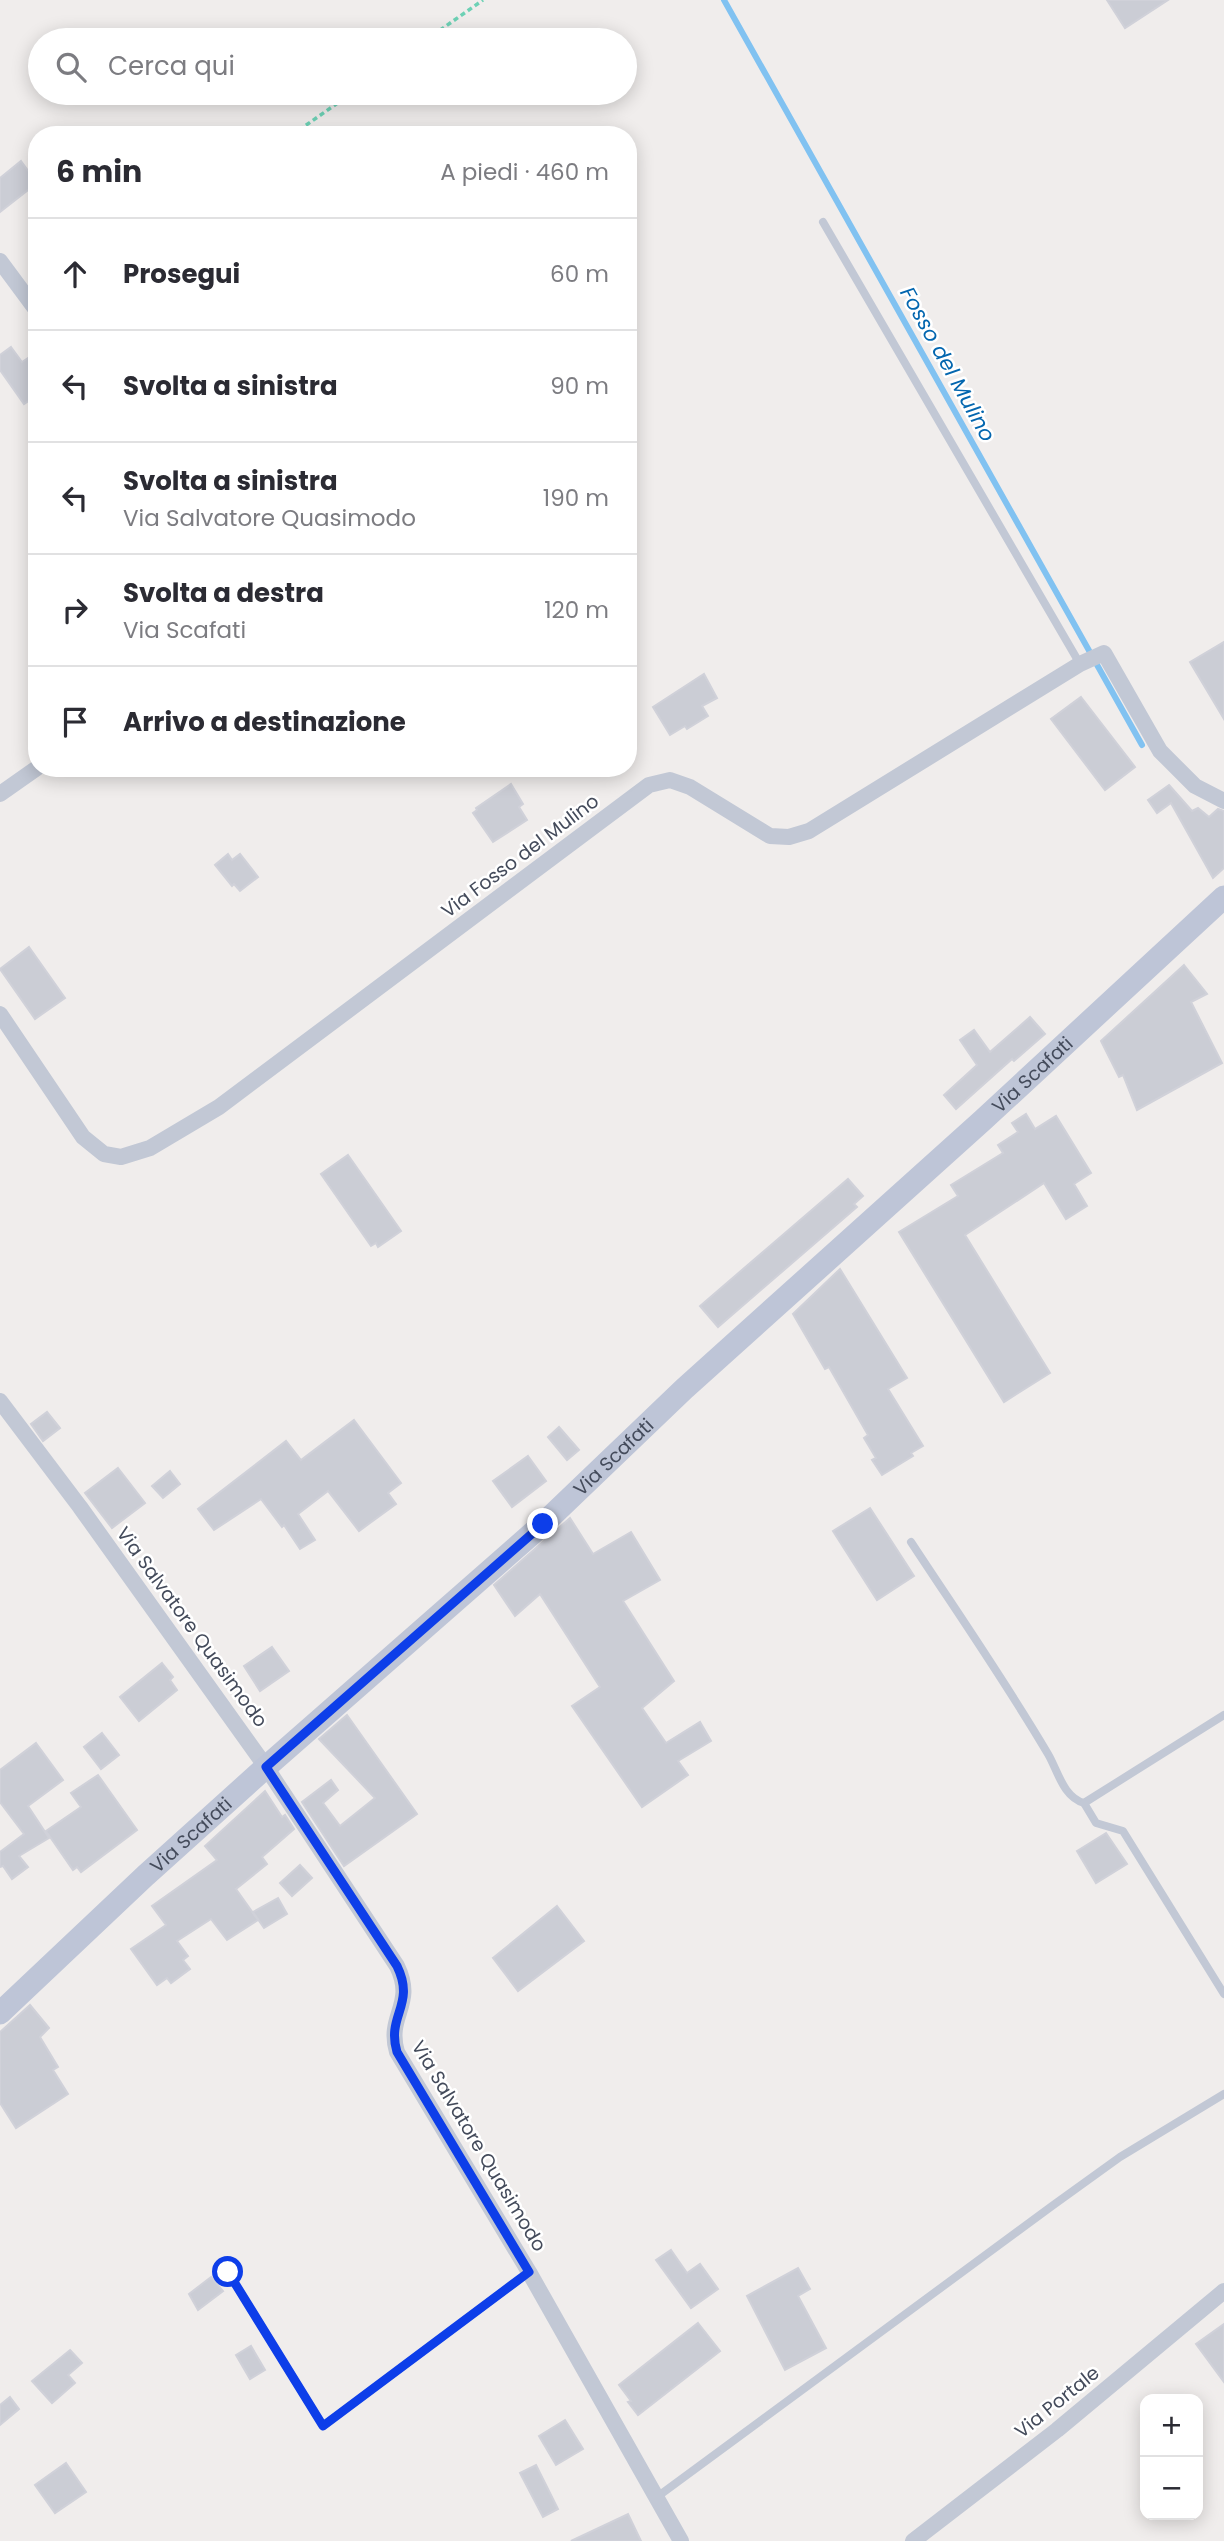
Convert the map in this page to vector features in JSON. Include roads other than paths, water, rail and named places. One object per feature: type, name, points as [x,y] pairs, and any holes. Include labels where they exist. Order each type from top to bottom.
[{"type":"street","points":[[0,261],[28,299]]},
{"type":"street","name":"Via Fosso del Mulino","points":[[0,1014],[83,1137],[104,1154],[121,1157],[150,1148],[219,1107],[649,785],[670,780],[690,787],[769,836],[789,837],[809,831],[1080,664],[1104,653],[1160,751],[1195,786],[1224,801]]},
{"type":"street","points":[[0,794],[28,774]]},
{"type":"street","name":"Via Scafati","points":[[0,2013],[145,1876],[266,1767],[543,1524],[684,1389],[983,1120],[1224,897]]},
{"type":"street","name":"Via Salvatore Quasimodo","points":[[0,1401],[80,1507],[266,1767],[397,1966],[404,1980],[405,1994],[394,2024],[393,2038],[397,2052],[529,2272],[681,2541]]},
{"type":"street","name":"Via Portale","points":[[913,2541],[1058,2430],[1224,2291]]},
{"type":"lane","points":[[823,222],[1080,664]]},
{"type":"lane","points":[[911,1542],[1031,1727],[1067,1791],[1075,1800],[1084,1803],[1096,1823],[1123,1831],[1224,1994]]},
{"type":"lane","points":[[1084,1803],[1224,1715]]},
{"type":"lane","points":[[657,2497],[1120,2157],[1224,2094]]},
{"type":"lane","points":[[228,2272],[323,2426],[529,2272]]},
{"type":"waterway","name":"Fosso del Mulino","points":[[724,0],[1142,745]]}]
